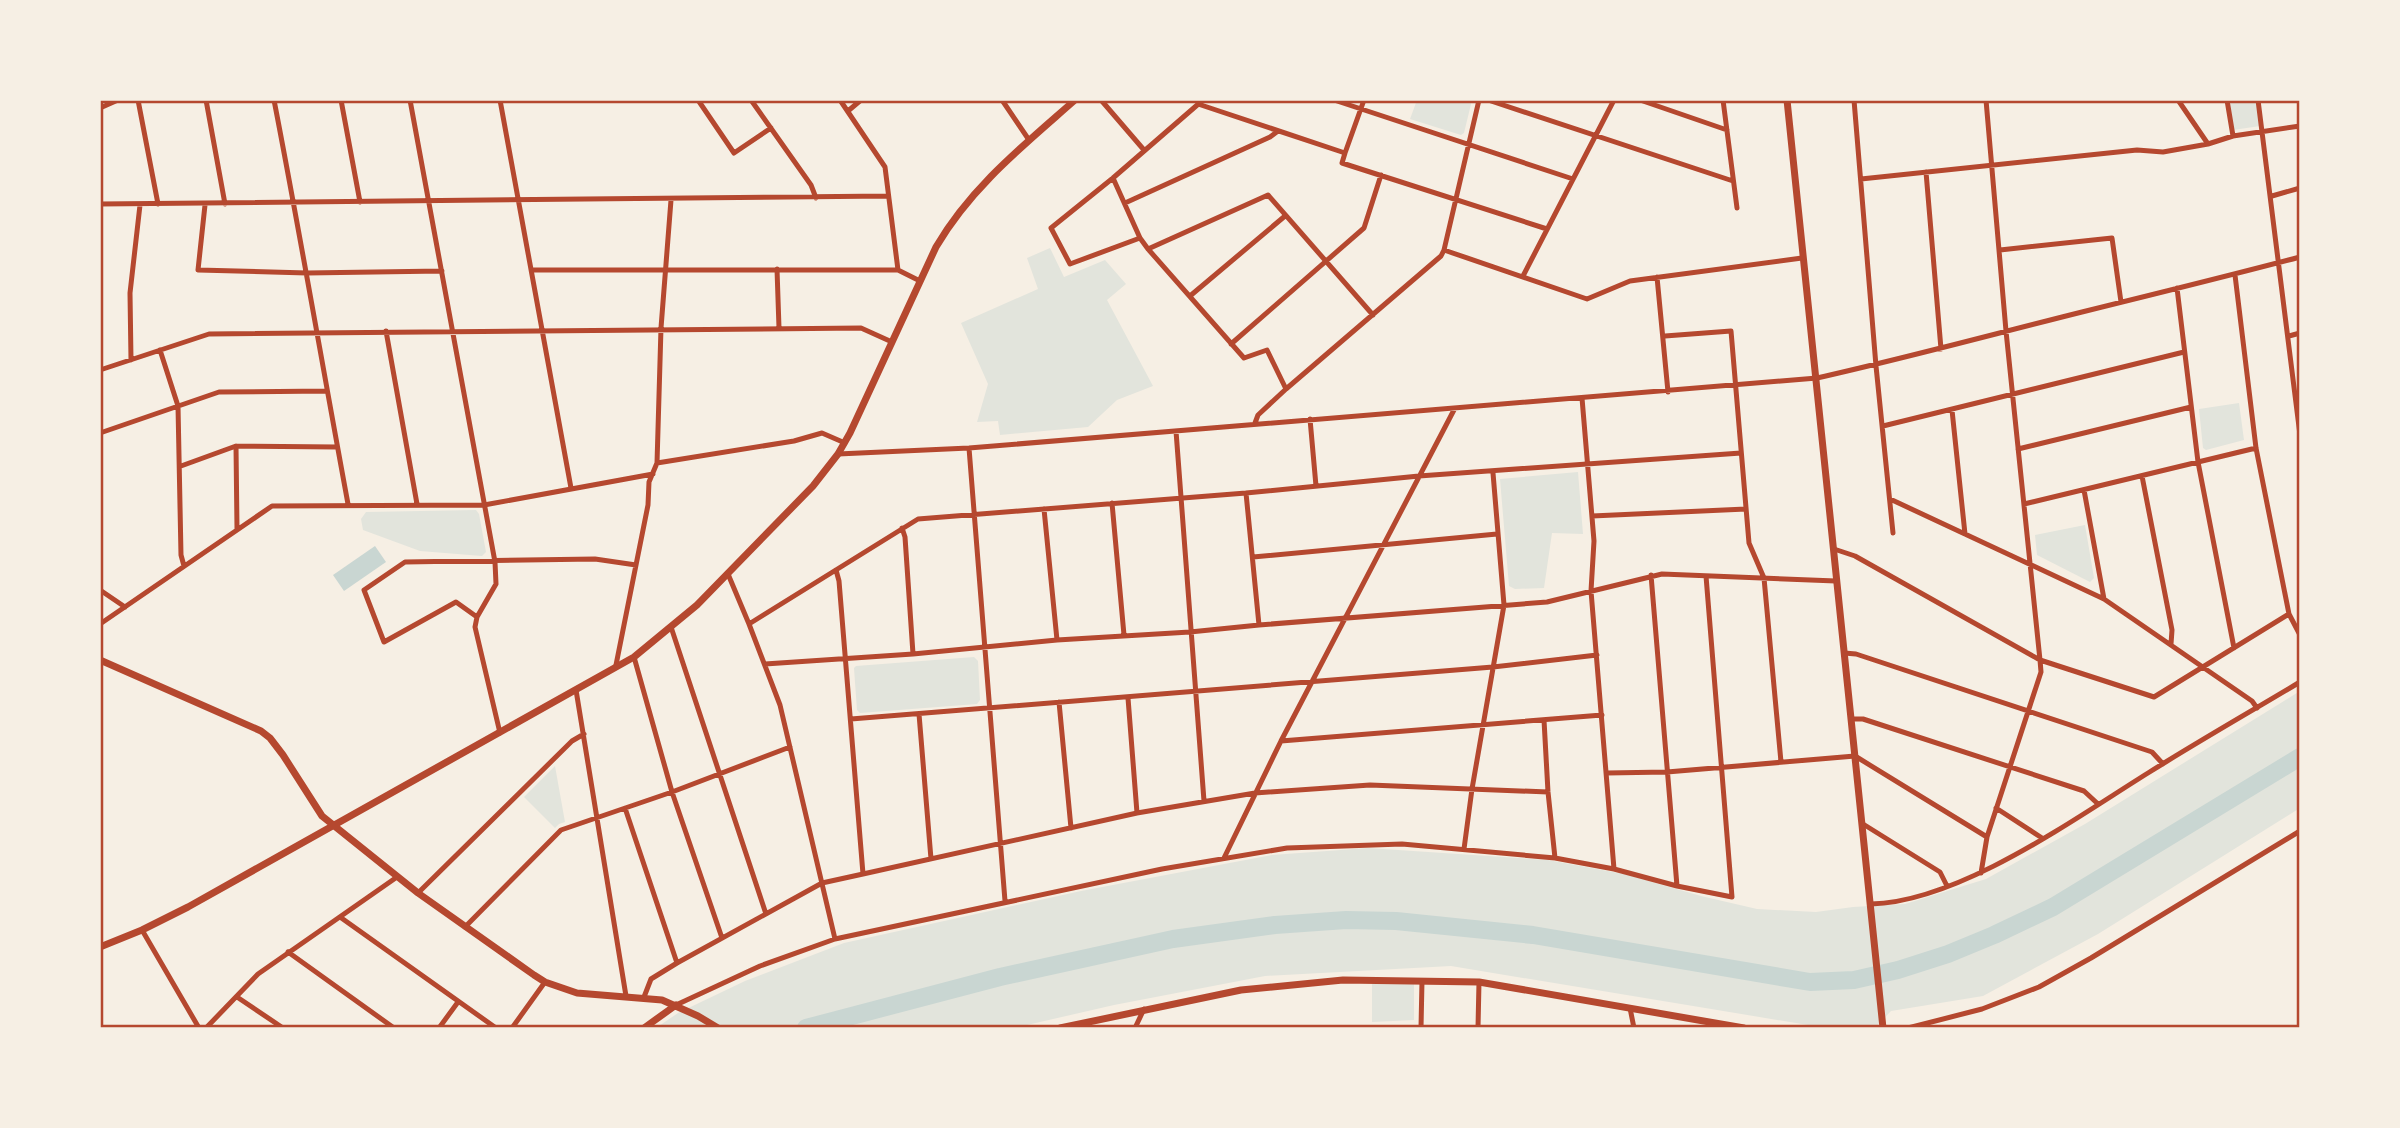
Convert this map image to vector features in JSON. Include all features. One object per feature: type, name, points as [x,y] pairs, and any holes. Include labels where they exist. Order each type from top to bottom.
[{"type":"street","points":[[100,108],[118,100]]},
{"type":"street","points":[[138,100],[158,204]]},
{"type":"street","points":[[206,100],[225,204]]},
{"type":"street","points":[[274,100],[348,504]]},
{"type":"street","points":[[341,100],[360,202]]},
{"type":"street","points":[[410,100],[495,562],[496,584],[477,617],[475,627],[500,733]]},
{"type":"street","points":[[502,100],[571,488]]},
{"type":"street","points":[[698,100],[734,153],[771,128]]},
{"type":"street","points":[[751,100],[811,186],[816,198]]},
{"type":"street","points":[[840,100],[885,167],[898,270]]},
{"type":"street","points":[[848,111],[861,100]]},
{"type":"street","points":[[1002,100],[1029,140]]},
{"type":"street","points":[[100,947],[188,907],[500,733],[616,665],[635,657],[671,628],[728,574],[813,486],[838,454],[936,247],[962,206],[995,170],[1074,100]]},
{"type":"street","points":[[1101,100],[1144,150]]},
{"type":"street","points":[[1334,100],[1573,180]]},
{"type":"street","points":[[1364,100],[1342,163],[1547,229]]},
{"type":"street","points":[[1255,423],[1258,415],[1286,389],[1444,250],[1479,100]]},
{"type":"street","points":[[1489,100],[1733,181]]},
{"type":"street","points":[[1524,276],[1614,100]]},
{"type":"street","points":[[1640,100],[1727,130]]},
{"type":"street","points":[[1723,100],[1737,208]]},
{"type":"street","points":[[1787,100],[1883,1028]]},
{"type":"street","points":[[1854,100],[1893,533]]},
{"type":"street","points":[[1981,873],[1987,837],[2041,672],[2006,331],[1986,100]]},
{"type":"street","points":[[2178,100],[2208,144]]},
{"type":"street","points":[[2227,100],[2233,136]]},
{"type":"street","points":[[2259,100],[2300,435]]},
{"type":"street","points":[[1140,238],[1070,264],[1051,228],[1201,102],[1345,153]]},
{"type":"street","points":[[1861,179],[2137,150],[2162,152],[2208,144],[2233,136],[2300,127]]},
{"type":"street","points":[[1125,202],[1278,131]]},
{"type":"street","points":[[1926,172],[1941,349]]},
{"type":"street","points":[[1231,344],[1364,228],[1381,175]]},
{"type":"street","points":[[1113,178],[1140,238],[1148,249],[1244,358],[1267,350],[1286,389]]},
{"type":"street","points":[[2272,197],[2300,188]]},
{"type":"street","points":[[1148,249],[1268,195],[1373,315]]},
{"type":"street","points":[[100,204],[888,196]]},
{"type":"street","points":[[616,665],[648,505],[649,482],[657,463],[661,328],[671,200]]},
{"type":"street","points":[[131,360],[130,293],[141,205]]},
{"type":"street","points":[[205,205],[198,270],[307,273],[442,271]]},
{"type":"street","points":[[1190,296],[1285,216]]},
{"type":"street","points":[[2000,250],[2112,238],[2121,302]]},
{"type":"street","points":[[1444,250],[1587,299],[1630,281],[1802,257]]},
{"type":"street","points":[[838,454],[969,447],[1817,379],[2300,257]]},
{"type":"street","points":[[777,269],[779,328]]},
{"type":"street","points":[[531,270],[898,270],[920,281]]},
{"type":"street","points":[[2235,275],[2256,448],[2289,614],[2300,635]]},
{"type":"street","points":[[1657,277],[1665,336],[1668,392]]},
{"type":"street","points":[[2177,288],[2198,462],[2234,648]]},
{"type":"street","points":[[100,370],[209,334],[861,328],[892,342]]},
{"type":"street","points":[[386,331],[418,504]]},
{"type":"street","points":[[1665,336],[1731,331],[1749,542],[1764,578],[1781,762]]},
{"type":"street","points":[[2288,336],[2300,333]]},
{"type":"street","points":[[160,350],[177,407],[181,466],[181,555],[184,566]]},
{"type":"street","points":[[1883,426],[2184,352]]},
{"type":"street","points":[[100,433],[219,393],[327,391]]},
{"type":"street","points":[[1581,398],[1594,541],[1591,591],[1614,869]]},
{"type":"street","points":[[2018,449],[2191,407]]},
{"type":"street","points":[[1224,858],[1281,741],[1455,408]]},
{"type":"street","points":[[1952,410],[1965,534]]},
{"type":"street","points":[[1310,419],[1316,486]]},
{"type":"street","points":[[1176,431],[1204,801]]},
{"type":"street","points":[[657,463],[794,441],[822,433],[845,443]]},
{"type":"street","points":[[181,466],[236,446],[337,447]]},
{"type":"street","points":[[236,446],[236,529]]},
{"type":"street","points":[[969,447],[1005,901]]},
{"type":"street","points":[[2024,504],[2256,448]]},
{"type":"street","points":[[749,624],[918,519],[1246,493],[1419,476],[1493,473],[1741,453]]},
{"type":"street","points":[[1464,849],[1504,605],[1493,473]]},
{"type":"street","points":[[100,624],[272,506],[484,505],[653,474]]},
{"type":"street","points":[[2142,475],[2172,630],[2171,644]]},
{"type":"street","points":[[2084,490],[2104,598]]},
{"type":"street","points":[[1246,493],[1259,625]]},
{"type":"street","points":[[1890,499],[2104,598],[2206,667],[2252,701],[2257,708]]},
{"type":"street","points":[[1112,503],[1125,635]]},
{"type":"street","points":[[1044,509],[1057,640]]},
{"type":"street","points":[[1592,516],[1746,509]]},
{"type":"street","points":[[902,528],[905,537],[913,654]]},
{"type":"street","points":[[1253,557],[1497,534]]},
{"type":"street","points":[[1834,549],[1855,556],[2040,660],[2154,697],[2289,614]]},
{"type":"street","points":[[477,617],[456,601],[384,642],[364,590],[405,562],[595,559],[636,565]]},
{"type":"street","points":[[836,570],[863,874]]},
{"type":"street","points":[[728,574],[780,705],[835,939]]},
{"type":"street","points":[[765,664],[846,660],[1057,640],[1191,632],[1547,602],[1651,575],[1836,581]]},
{"type":"street","points":[[1651,575],[1677,886]]},
{"type":"street","points":[[644,1028],[676,1005],[760,966],[835,939],[1149,871],[1287,848],[1402,844],[1555,858],[1732,897],[1706,576]]},
{"type":"street","points":[[100,590],[125,607]]},
{"type":"street","points":[[671,628],[766,914]]},
{"type":"street","points":[[1844,653],[1856,654],[2152,752],[2163,764]]},
{"type":"street","points":[[851,719],[1493,667],[1597,654]]},
{"type":"street","points":[[635,657],[672,792],[722,938]]},
{"type":"street","points":[[100,660],[261,731],[283,755],[321,816],[418,893],[545,982],[577,993],[644,997],[676,1005],[718,1028]]},
{"type":"street","points":[[1871,904],[1912,898],[1981,873],[2300,682]]},
{"type":"street","points":[[576,690],[626,996]]},
{"type":"street","points":[[1128,698],[1137,813]]},
{"type":"street","points":[[1059,702],[1071,828]]},
{"type":"street","points":[[919,714],[931,859]]},
{"type":"street","points":[[1281,741],[1602,715]]},
{"type":"street","points":[[1852,719],[1863,719],[2084,791],[2098,804]]},
{"type":"street","points":[[1544,720],[1555,858]]},
{"type":"street","points":[[418,893],[572,741],[584,734]]},
{"type":"street","points":[[465,926],[561,830],[790,747]]},
{"type":"street","points":[[1607,772],[1667,772],[1855,756],[1987,837]]},
{"type":"street","points":[[644,997],[651,979],[822,883],[1137,813],[1255,793],[1370,785],[1548,792]]},
{"type":"street","points":[[625,808],[677,963]]},
{"type":"street","points":[[1996,808],[2042,838]]},
{"type":"street","points":[[1863,824],[1940,872],[1947,886]]},
{"type":"street","points":[[1908,1028],[1982,1009],[2039,987],[2300,831]]},
{"type":"street","points":[[206,1028],[258,974],[397,877]]},
{"type":"street","points":[[340,917],[496,1028]]},
{"type":"street","points":[[142,930],[199,1028]]},
{"type":"street","points":[[288,952],[394,1028]]},
{"type":"street","points":[[1060,1028],[1241,990],[1343,980],[1479,982],[1744,1028]]},
{"type":"street","points":[[1421,1028],[1422,981]]},
{"type":"street","points":[[512,1028],[545,982]]},
{"type":"street","points":[[1478,1028],[1479,982]]},
{"type":"street","points":[[237,997],[283,1028]]},
{"type":"street","points":[[439,1028],[458,1002]]},
{"type":"street","points":[[1630,1008],[1634,1028]]},
{"type":"street","points":[[1135,1028],[1144,1009]]},
{"type":"shaded area","points":[[1417,100],[1469,100],[1471,104],[1464,133],[1461,135],[1410,119]]},
{"type":"shaded area","points":[[2230,100],[2256,100],[2260,126],[2233,130]]},
{"type":"shaded area","points":[[1050,248],[1064,277],[1105,260],[1126,284],[1107,300],[1153,386],[1117,400],[1088,427],[1000,435],[998,421],[977,422],[988,384],[961,323],[1038,289],[1027,258]]},
{"type":"shaded area","points":[[2239,403],[2244,440],[2206,450],[2203,448],[2199,409]]},
{"type":"shaded area","points":[[1578,472],[1583,534],[1552,533],[1544,588],[1515,589],[1509,586],[1500,479]]},
{"type":"shaded area","points":[[476,510],[486,552],[482,556],[420,551],[363,530],[361,519],[366,512]]},
{"type":"shaded area","points":[[2085,525],[2094,578],[2090,582],[2037,555],[2035,535]]},
{"type":"shaded area","points":[[375,546],[386,562],[344,591],[333,575]]},
{"type":"shaded area","points":[[974,657],[978,661],[980,700],[977,704],[860,713],[857,710],[856,666]]},
{"type":"shaded area","points":[[2300,691],[2300,808],[2098,934],[1983,996],[1891,1011],[1875,1028],[1820,1027],[1451,966],[1265,976],[1114,1005],[1014,1028],[656,1028],[678,1013],[745,981],[844,943],[1081,891],[1272,855],[1368,848],[1548,860],[1624,874],[1757,909],[1816,912],[1905,904],[1986,879],[2085,824]]},
{"type":"shaded area","points":[[555,766],[565,822],[555,828],[524,797]]},
{"type":"shaded area","points":[[1372,983],[1414,983],[1414,1020],[1372,1022]]},
{"type":"waterway","points":[[806,1028],[1000,977],[1173,939],[1275,925],[1346,920],[1396,921],[1533,935],[1810,982],[1854,980],[1948,954],[2053,907],[2300,757]]}]
